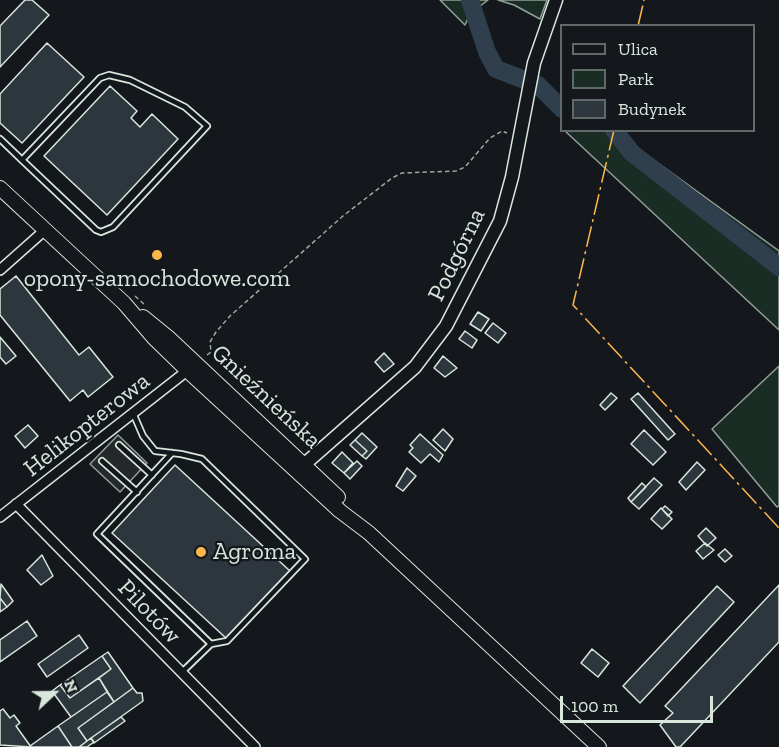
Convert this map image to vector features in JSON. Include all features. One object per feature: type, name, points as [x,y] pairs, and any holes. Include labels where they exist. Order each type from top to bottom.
[{"type":"main road","name":"Gnieźnieńska","points":[[0,188],[45,230],[129,299],[170,339],[192,367],[599,747]]},
{"type":"street","name":"Podgórna","points":[[301,468],[415,367],[437,339],[474,274],[500,221],[529,97],[534,63],[556,0]]},
{"type":"street","points":[[0,270],[45,230]]},
{"type":"street","name":"Helikopterowa","points":[[0,517],[192,367]]},
{"type":"street","name":"Pilotów","points":[[16,504],[255,747]]},
{"type":"lane","points":[[0,139],[22,160],[102,232],[113,227],[207,126],[185,107],[130,80],[109,75],[100,78],[22,160]]},
{"type":"lane","points":[[133,413],[142,436],[155,452],[202,459],[305,559],[227,641],[211,644],[181,674]]},
{"type":"lane","points":[[119,445],[152,475]]},
{"type":"lane","points":[[172,453],[97,534],[211,644]]},
{"type":"lane","points":[[102,461],[137,492]]},
{"type":"path","points":[[192,367],[211,352],[210,342],[230,316],[343,216],[392,178],[402,173],[456,171],[465,167],[490,138],[502,131],[520,136]]},
{"type":"path","points":[[129,299],[150,309]]},
{"type":"green space","points":[[440,0],[488,0],[470,14],[465,25]]},
{"type":"green space","points":[[498,0],[547,0],[540,19],[514,5]]},
{"type":"green space","points":[[566,132],[615,132],[779,251],[779,330]]},
{"type":"green space","points":[[779,366],[779,506],[777,507],[712,429]]},
{"type":"shaded area","points":[[118,435],[147,463],[120,492],[90,464]]},
{"type":"building","points":[[25,0],[32,0],[49,15],[0,67],[0,26]]},
{"type":"building","points":[[47,43],[84,77],[22,143],[0,123],[0,94]]},
{"type":"building","points":[[110,86],[137,111],[131,118],[140,127],[152,114],[178,139],[107,215],[44,156]]},
{"type":"building","points":[[16,276],[79,355],[89,347],[113,377],[88,397],[83,390],[70,401],[0,315],[0,289]]},
{"type":"building","points":[[478,312],[489,319],[481,331],[470,324]]},
{"type":"building","points":[[493,323],[506,333],[498,343],[485,333]]},
{"type":"building","points":[[465,331],[477,340],[472,348],[459,339]]},
{"type":"building","points":[[0,337],[16,356],[6,364],[0,357]]},
{"type":"building","points":[[384,353],[394,364],[384,372],[375,362]]},
{"type":"building","points":[[443,356],[457,368],[445,377],[434,368]]},
{"type":"building","points":[[611,393],[617,398],[605,410],[600,405]]},
{"type":"building","points":[[638,393],[675,434],[668,440],[631,399]]},
{"type":"building","points":[[28,425],[38,436],[25,448],[15,436]]},
{"type":"building","points":[[443,429],[453,439],[445,451],[433,440]]},
{"type":"building","points":[[644,430],[666,452],[653,465],[631,444]]},
{"type":"building","points":[[362,433],[377,447],[366,459],[362,456],[367,451],[355,440]]},
{"type":"building","points":[[420,434],[443,455],[439,462],[430,454],[421,463],[409,452],[413,448],[410,445]]},
{"type":"building","points":[[355,440],[367,451],[362,456],[350,445]]},
{"type":"building","points":[[342,452],[353,463],[344,473],[332,463]]},
{"type":"building","points":[[357,461],[362,466],[350,479],[344,473]]},
{"type":"building","points":[[697,462],[705,470],[686,490],[679,482]]},
{"type":"building","name":"Agroma","points":[[175,465],[290,571],[227,639],[112,533]]},
{"type":"building","points":[[407,468],[416,476],[403,491],[396,486]]},
{"type":"building","points":[[654,478],[662,485],[639,509],[631,502]]},
{"type":"building","points":[[642,483],[646,487],[631,502],[628,498]]},
{"type":"building","points":[[665,506],[672,512],[668,516],[662,509]]},
{"type":"building","points":[[661,508],[672,519],[662,529],[651,519]]},
{"type":"building","points":[[706,528],[716,538],[707,546],[698,536]]},
{"type":"building","points":[[705,543],[714,550],[703,559],[696,551]]},
{"type":"building","points":[[725,549],[732,556],[725,562],[718,555]]},
{"type":"building","points":[[42,555],[53,576],[41,585],[27,570]]},
{"type":"building","points":[[1,584],[13,601],[7,607],[0,598]]},
{"type":"building","points":[[779,585],[779,642],[680,747],[676,747],[660,725],[673,713],[665,706]]},
{"type":"building","points":[[717,586],[734,602],[640,703],[623,686]]},
{"type":"building","points":[[0,598],[7,607],[0,612]]},
{"type":"building","points":[[27,621],[37,636],[0,662],[0,640]]},
{"type":"building","points":[[79,635],[88,648],[47,677],[38,664]]},
{"type":"building","points":[[592,649],[609,663],[598,677],[581,663]]},
{"type":"building","points":[[108,652],[133,688],[114,702],[99,678],[111,669],[102,656]]},
{"type":"building","points":[[102,656],[111,669],[70,698],[60,685]]},
{"type":"building","points":[[99,678],[107,692],[71,717],[52,691],[60,685],[70,698]]},
{"type":"building","points":[[133,688],[137,693],[142,693],[143,701],[87,741],[78,728]]},
{"type":"building","points":[[107,692],[114,702],[78,728],[87,741],[79,747],[72,747],[58,726]]},
{"type":"building","points":[[3,709],[10,718],[14,715],[20,723],[16,726],[31,747],[0,745],[0,711]]},
{"type":"building","points":[[121,717],[125,721],[94,743],[91,738]]},
{"type":"building","points":[[58,726],[72,747],[30,746]]},
{"type":"building","points":[[91,738],[94,742],[87,747],[79,747]]},
{"type":"waterway","points":[[470,0],[487,52],[496,69],[538,85],[560,107]]},
{"type":"waterway","points":[[616,132],[632,153],[779,267]]},
{"type":"power","points":[[638,24],[644,0]]},
{"type":"power","points":[[614,132],[573,305],[779,528]]},
{"type":"place","name":"opony-samochodowe.com","points":[[157,255]]},
{"type":"place","name":"Agroma","points":[[201,552]]}]
